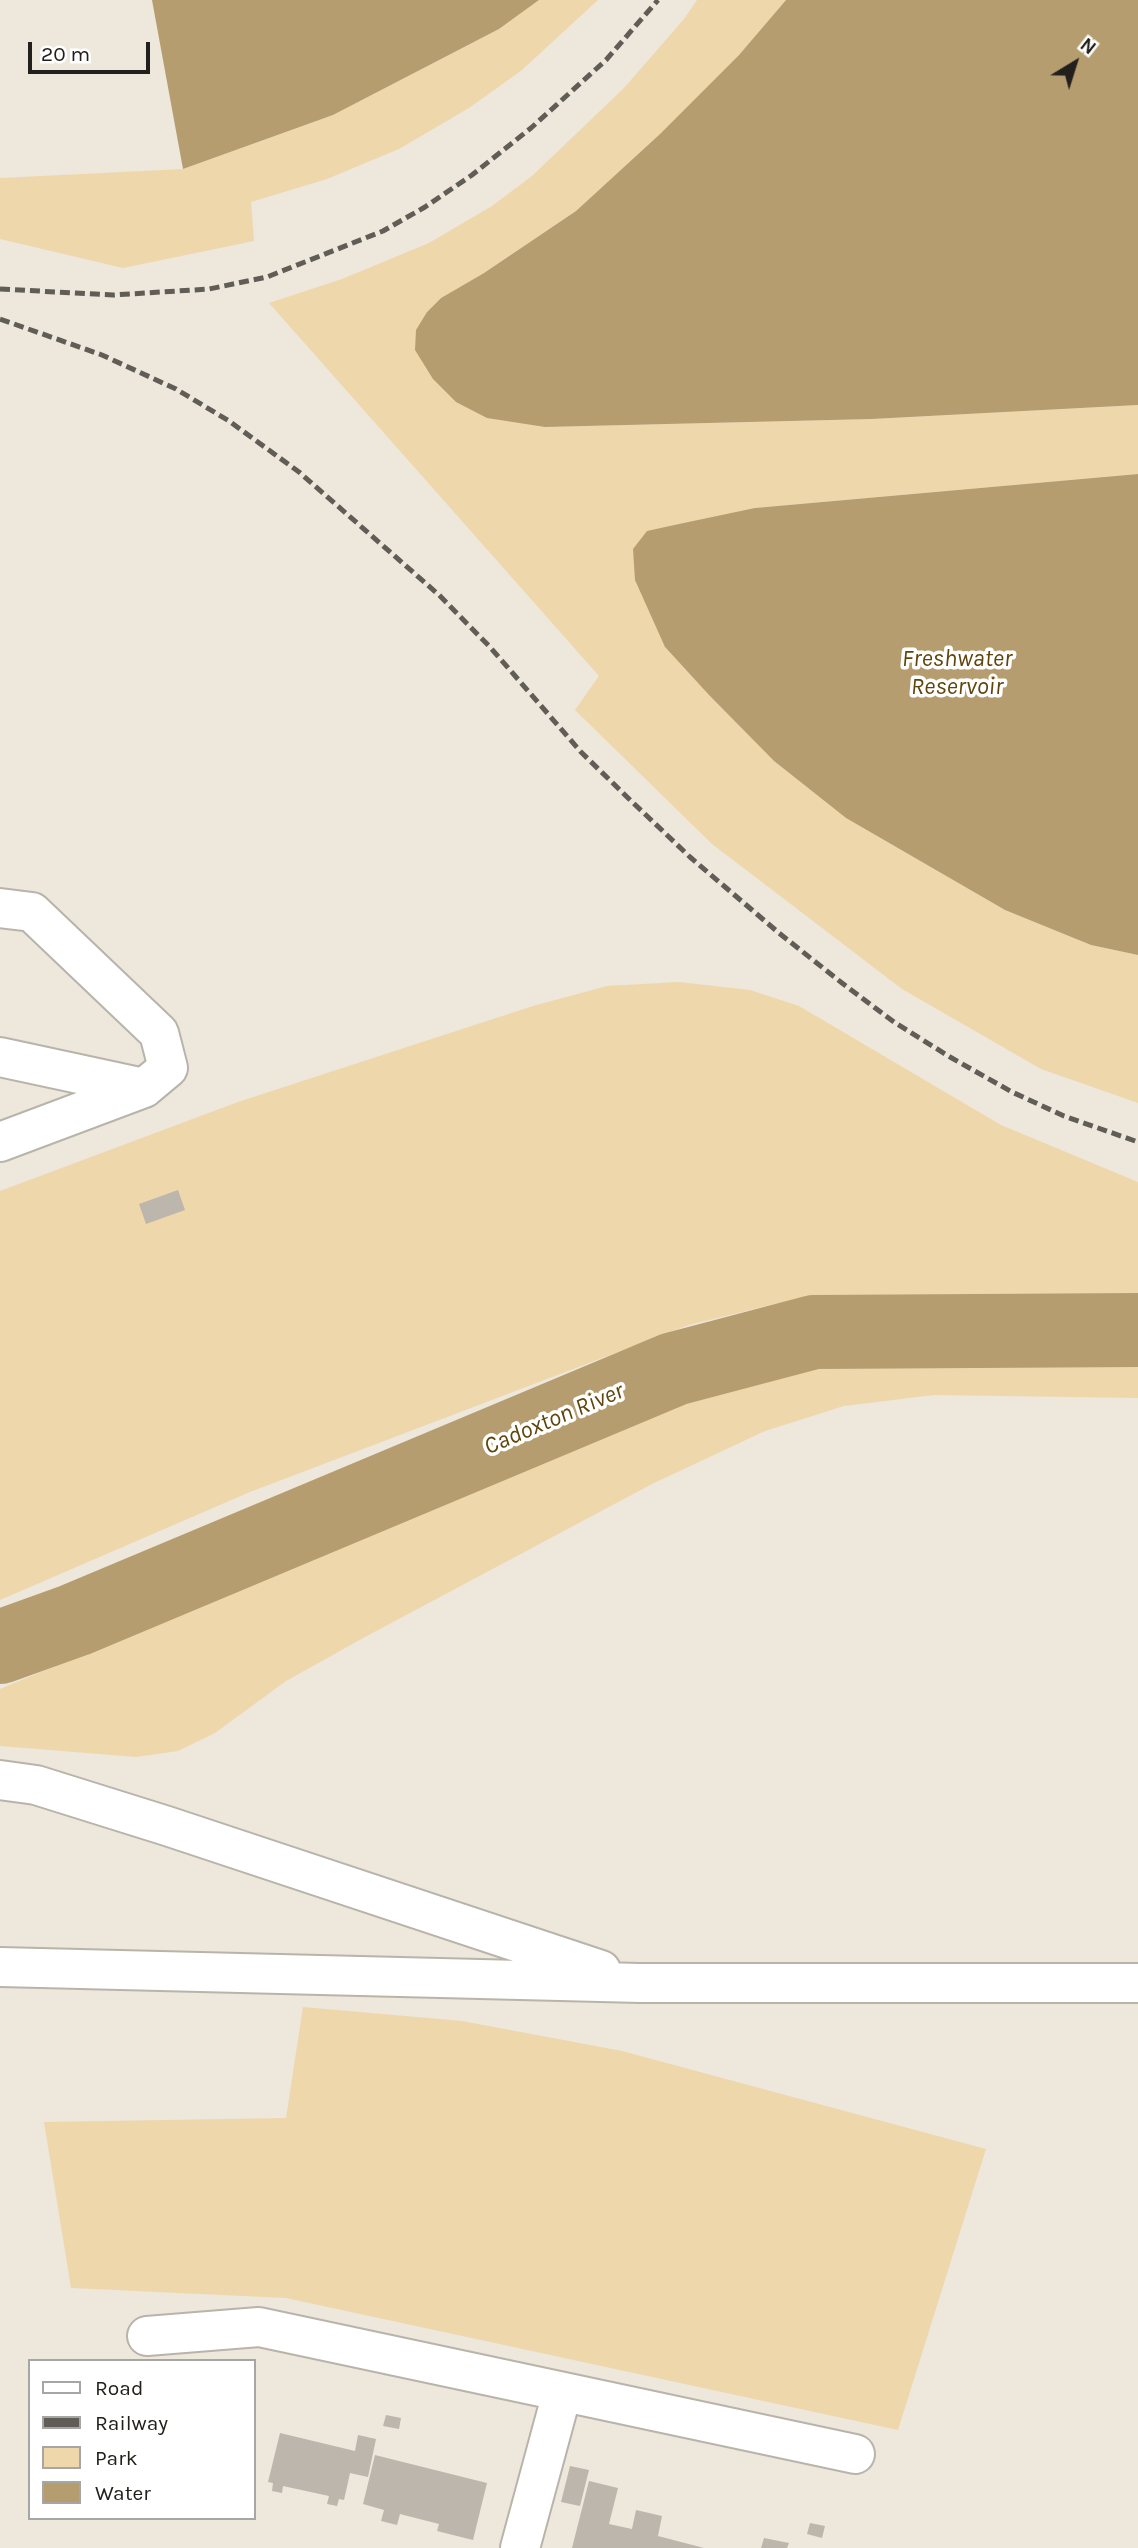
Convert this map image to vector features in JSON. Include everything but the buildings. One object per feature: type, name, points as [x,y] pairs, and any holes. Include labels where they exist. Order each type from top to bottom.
[{"type":"street","points":[[0,1142],[144,1088],[167,1068],[159,1033],[32,912],[2,917]]},
{"type":"street","points":[[0,1056],[144,1088]]},
{"type":"street","points":[[0,1780],[36,1785],[154,1821],[640,1983]]},
{"type":"street","points":[[0,1967],[640,1983],[1138,1983]]},
{"type":"street","points":[[147,2336],[259,2327],[855,2454]]},
{"type":"street","points":[[520,2548],[562,2393]]},
{"type":"green space","points":[[539,0],[598,0],[522,70],[469,108],[399,149],[327,179],[251,202],[254,241],[123,268],[0,239],[0,178],[183,169],[333,115],[499,29]]},
{"type":"green space","points":[[697,0],[786,0],[739,55],[660,134],[576,211],[484,273],[441,298],[427,312],[545,427],[872,419],[1138,405],[1138,474],[755,508],[665,647],[774,761],[846,818],[1005,910],[1091,945],[1138,955],[1138,1103],[1041,1069],[902,989],[712,844],[575,710],[599,676],[269,303],[342,279],[429,243],[492,206],[532,176],[624,88],[684,19]]},
{"type":"green space","points":[[679,982],[750,990],[799,1006],[1001,1125],[1138,1182],[1138,1297],[847,1299],[775,1304],[689,1325],[250,1492],[0,1600],[0,1191],[238,1102],[533,1006],[607,986]]},
{"type":"green space","points":[[890,1355],[1138,1357],[1138,1398],[934,1395],[844,1406],[765,1431],[652,1484],[286,1681],[215,1733],[178,1751],[136,1757],[0,1746],[0,1689],[706,1393],[784,1368]]},
{"type":"green space","points":[[303,2007],[462,2021],[622,2051],[986,2149],[898,2430],[286,2298],[71,2288],[44,2122],[286,2118]]},
{"type":"water","points":[[152,0],[539,0],[499,29],[333,115],[183,169]]},
{"type":"water","points":[[786,0],[1138,0],[1138,405],[872,419],[545,427],[487,418],[456,402],[433,379],[415,350],[416,330],[427,312],[441,298],[484,273],[576,211],[660,134],[739,55]]},
{"type":"water","name":"Freshwater Reservoir","points":[[1138,474],[1138,955],[1091,945],[1005,910],[846,818],[774,761],[665,647],[635,580],[633,549],[647,531],[679,524],[755,508]]},
{"type":"waterway","name":"Cadoxton River","points":[[0,1647],[75,1620],[674,1369],[814,1332],[1138,1330]]},
{"type":"railway","points":[[0,289],[113,295],[209,289],[267,277],[383,231],[472,175],[531,128],[606,60],[658,0]]},
{"type":"railway","points":[[0,319],[102,355],[176,389],[229,421],[299,472],[439,595],[490,647],[581,752],[626,796],[690,857],[842,983],[894,1022],[1012,1092],[1064,1116],[1138,1142]]}]
